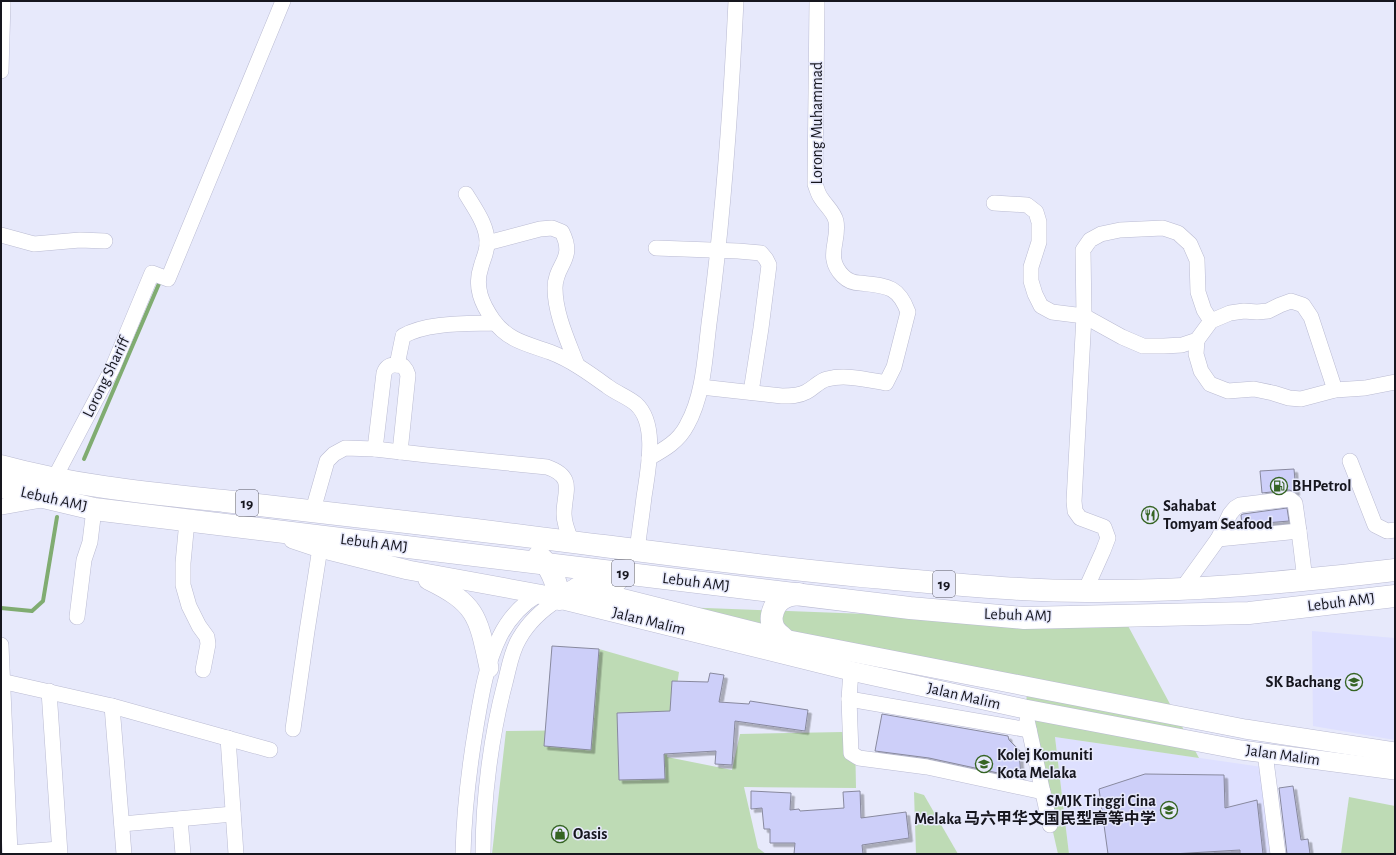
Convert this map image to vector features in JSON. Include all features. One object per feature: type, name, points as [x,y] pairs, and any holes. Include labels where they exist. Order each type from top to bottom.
[{"type":"highway","name":"Lebuh AMJ","points":[[1,466],[94,509],[910,608],[1024,618],[1249,613],[1395,596]]},
{"type":"highway","name":"Lebuh AMJ","points":[[1,487],[118,490],[313,510],[637,551],[870,577],[975,586],[1085,591],[1182,589],[1305,580],[1395,570]]},
{"type":"highway","points":[[494,532],[523,544],[547,564],[559,592],[606,580],[698,582]]},
{"type":"highway","points":[[784,639],[774,630],[772,619],[774,607],[780,599],[784,597],[801,594]]},
{"type":"main road","name":"Jalan Malim","points":[[264,530],[320,548],[408,570],[559,592],[784,639],[1245,729],[1395,752]]},
{"type":"main road","points":[[408,570],[449,590],[465,602],[473,612],[479,625],[489,668]]},
{"type":"main road","name":"Jalan Malim","points":[[559,592],[851,671],[1025,709],[1241,750],[1395,770]]},
{"type":"street","points":[[1,71],[4,1]]},
{"type":"street","name":"Lorong Shariff","points":[[53,489],[112,369],[152,274],[168,279],[283,1]]},
{"type":"street","points":[[649,458],[665,449],[678,439],[694,410],[701,386],[718,250],[733,69],[736,1]]},
{"type":"street","name":"Lorong Muhammad","points":[[750,392],[794,396],[807,392],[826,379],[837,377],[886,383],[894,367],[908,312],[900,296],[894,290],[885,286],[855,283],[845,278],[838,271],[834,260],[833,247],[837,229],[836,220],[818,192],[815,176],[817,1]]},
{"type":"street","points":[[466,194],[477,212],[484,228],[487,243],[478,279],[480,295],[485,308],[495,322],[504,332],[517,341],[551,352],[577,365],[611,389],[636,404],[645,417],[650,438],[649,458],[637,551]]},
{"type":"street","points":[[994,204],[1027,205],[1036,212],[1039,222],[1039,242],[1031,267],[1031,281],[1041,306],[1052,312],[1084,316],[1122,337],[1143,346],[1182,345],[1197,340]]},
{"type":"street","points":[[487,243],[540,229],[552,228],[562,232],[567,241],[568,252],[555,286],[556,299],[567,338],[577,365]]},
{"type":"street","points":[[1085,591],[1108,538],[1104,527],[1080,518],[1075,511],[1074,501],[1084,316],[1083,250],[1090,240],[1101,234],[1120,230],[1163,228],[1178,233],[1190,244],[1197,260],[1198,292],[1204,310],[1211,321]]},
{"type":"street","points":[[1,235],[34,244],[80,240],[105,241]]},
{"type":"street","points":[[656,248],[760,253],[769,265],[761,328],[750,392],[701,386]]},
{"type":"street","points":[[1335,390],[1311,317],[1303,305],[1291,301],[1268,311],[1244,311],[1230,313],[1211,321],[1197,340],[1196,354],[1201,371],[1210,384],[1228,391],[1254,389],[1289,398],[1301,399],[1335,390],[1365,388],[1395,382]]},
{"type":"street","points":[[397,365],[403,336],[411,331],[439,326],[495,322]]},
{"type":"street","points":[[375,449],[384,373],[390,366],[397,365],[403,366],[408,375],[400,452]]},
{"type":"street","points":[[313,510],[327,461],[334,454],[345,448],[375,449],[547,467],[556,470],[562,475],[566,483],[567,491],[564,514],[567,531],[572,542]]},
{"type":"street","points":[[1350,461],[1375,525],[1387,531],[1395,530]]},
{"type":"street","points":[[1,507],[53,489]]},
{"type":"street","points":[[1182,589],[1218,539],[1234,508],[1240,505],[1290,499],[1295,503],[1305,580]]},
{"type":"street","points":[[77,617],[84,560],[90,542],[94,509]]},
{"type":"street","points":[[187,521],[183,563],[183,585],[189,606],[199,626],[207,637],[208,644],[203,670]]},
{"type":"street","points":[[1218,539],[1299,531]]},
{"type":"street","points":[[293,729],[320,548]]},
{"type":"street","points":[[463,854],[469,769],[481,697],[497,643],[508,623],[527,601],[559,592]]},
{"type":"street","points":[[483,854],[489,771],[499,704],[512,655],[526,628],[548,606],[559,592]]},
{"type":"street","points":[[1,646],[7,853],[60,852],[49,691]]},
{"type":"street","points":[[851,671],[849,699],[851,753],[859,758],[927,767],[1043,792]]},
{"type":"street","points":[[2,681],[112,706],[270,750]]},
{"type":"street","points":[[849,699],[1029,730]]},
{"type":"street","points":[[112,706],[124,854]]},
{"type":"street","points":[[1025,709],[1050,825]]},
{"type":"street","points":[[228,738],[236,854]]},
{"type":"street","points":[[1265,753],[1278,854]]},
{"type":"street","points":[[122,824],[233,814]]},
{"type":"street","points":[[180,819],[183,854]]},
{"type":"shaded area","name":"SK Bachang","points":[[1312,631],[1395,638],[1395,740],[1313,726]]},
{"type":"shaded area","name":"SMJK Tinggi Cina Melaka 马六甲华文国民型高等中学","points":[[1055,737],[1269,768],[1281,854],[1069,854]]},
{"type":"green space","points":[[654,606],[1127,624],[1199,758],[1055,737],[1069,854],[1058,854],[1025,709],[1028,687]]},
{"type":"green space","points":[[599,649],[679,672],[667,757],[732,770],[740,734],[843,732],[855,736],[856,788],[744,787],[758,848],[766,854],[492,854],[506,731],[593,730]]},
{"type":"green space","points":[[914,792],[924,795],[958,854],[916,854]]},
{"type":"green space","points":[[1349,797],[1395,806],[1395,854],[1341,854]]},
{"type":"building","points":[[1294,469],[1296,492],[1289,490],[1262,493],[1260,471]]},
{"type":"building","points":[[1287,508],[1289,521],[1242,525],[1241,515],[1243,514]]},
{"type":"building","points":[[552,646],[599,649],[591,750],[544,746]]},
{"type":"building","points":[[710,673],[724,675],[719,702],[749,704],[750,701],[808,710],[805,731],[735,721],[732,765],[715,764],[716,751],[664,754],[665,779],[619,780],[617,713],[670,711],[672,681],[708,682]]},
{"type":"building","points":[[882,714],[1008,736],[1009,740],[1019,750],[1021,778],[929,758],[875,751]]},
{"type":"building","points":[[1145,774],[1224,775],[1225,808],[1257,800],[1263,854],[1240,854],[1240,850],[1172,854],[1108,854],[1099,789]]},
{"type":"building","points":[[1293,786],[1301,840],[1308,839],[1310,854],[1287,854],[1279,788]]},
{"type":"building","points":[[751,791],[791,793],[790,810],[799,809],[800,811],[844,808],[843,792],[860,791],[861,818],[906,812],[909,838],[862,845],[863,854],[794,854],[795,843],[770,843],[770,829],[764,829],[762,808],[751,809]]},
{"type":"waterway","points":[[84,459],[161,279]]},
{"type":"waterway","points":[[1,608],[32,611],[43,601],[57,517]]},
{"type":"place","name":"BHPetrol","points":[[1279,486]]},
{"type":"place","name":"Sahabat Tomyam Seafood","points":[[1150,515]]},
{"type":"place","name":"SK Bachang","points":[[1354,682]]},
{"type":"place","name":"Kolej Komuniti Kota Melaka","points":[[984,764]]},
{"type":"place","name":"SMJK Tinggi Cina Melaka 马六甲华文国民型高等中学","points":[[1169,810]]},
{"type":"place","name":"Oasis","points":[[560,834]]}]
